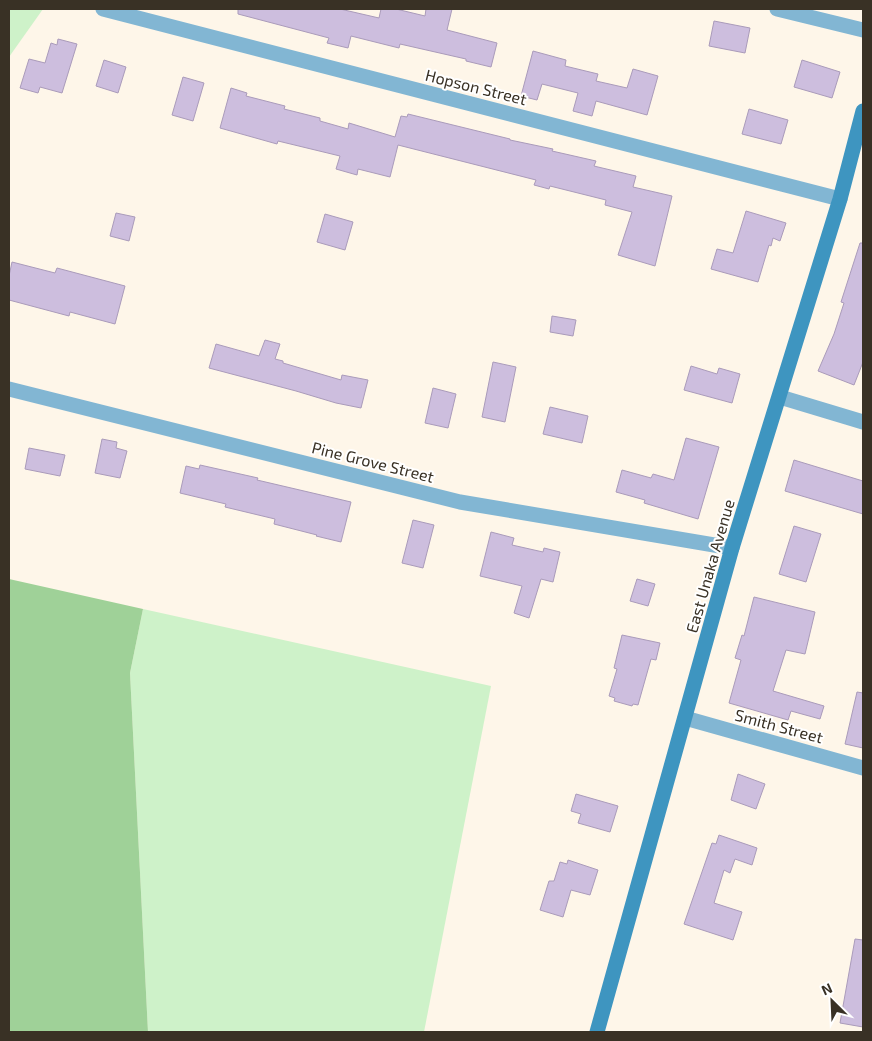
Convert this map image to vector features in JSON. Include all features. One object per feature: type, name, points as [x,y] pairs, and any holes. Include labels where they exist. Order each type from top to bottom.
[{"type":"main road","name":"East Unaka Avenue","points":[[597,1032],[732,548],[780,398],[840,199],[863,111]]},
{"type":"street","name":"Hopson Street","points":[[104,9],[840,199]]},
{"type":"street","points":[[777,9],[863,30]]},
{"type":"street","name":"Pine Grove Street","points":[[9,389],[460,502],[732,548]]},
{"type":"street","points":[[780,398],[863,422]]},
{"type":"street","name":"Smith Street","points":[[684,718],[863,768]]},
{"type":"green space","points":[[9,9],[43,9],[9,57]]},
{"type":"green space","points":[[9,579],[143,609],[130,673],[148,1032],[9,1032]]},
{"type":"green space","points":[[143,609],[491,686],[424,1032],[148,1032],[130,673]]},
{"type":"building","points":[[238,9],[340,9],[379,18],[381,9],[396,9],[425,16],[426,9],[452,9],[447,30],[497,43],[491,67],[466,61],[466,59],[400,44],[399,48],[351,36],[348,48],[327,43],[329,38],[238,14]]},
{"type":"building","points":[[714,21],[750,28],[745,53],[709,46]]},
{"type":"building","points":[[58,39],[77,44],[62,93],[40,87],[38,93],[20,88],[29,59],[45,63],[51,43],[57,45]]},
{"type":"building","points":[[533,51],[566,60],[565,66],[598,74],[596,81],[627,88],[633,69],[658,76],[647,115],[596,101],[592,116],[573,111],[578,93],[542,84],[537,100],[521,96]]},
{"type":"building","points":[[104,60],[126,67],[118,93],[96,86]]},
{"type":"building","points":[[802,60],[840,72],[832,98],[794,87]]},
{"type":"building","points":[[183,77],[204,83],[193,121],[172,115]]},
{"type":"building","points":[[231,88],[247,93],[246,96],[285,106],[284,109],[320,118],[320,121],[348,129],[349,123],[395,137],[401,116],[407,117],[408,114],[553,149],[552,151],[596,161],[594,166],[636,176],[633,187],[672,196],[655,266],[618,255],[632,212],[605,205],[606,200],[550,186],[549,189],[534,185],[536,180],[398,145],[390,177],[358,169],[357,175],[336,169],[340,156],[278,141],[277,144],[220,128]]},
{"type":"building","points":[[749,109],[788,120],[781,144],[742,134]]},
{"type":"building","points":[[746,211],[786,223],[780,241],[773,238],[771,246],[769,245],[758,282],[711,269],[717,249],[733,253]]},
{"type":"building","points":[[116,213],[135,217],[129,241],[110,236]]},
{"type":"building","points":[[325,214],[353,222],[345,250],[317,242]]},
{"type":"building","points":[[860,243],[863,243],[863,362],[854,385],[818,371],[834,334],[844,303],[841,302]]},
{"type":"building","points":[[12,262],[55,273],[57,268],[125,286],[115,324],[70,312],[69,316],[9,300],[9,276]]},
{"type":"building","points":[[552,316],[576,320],[573,336],[550,332]]},
{"type":"building","points":[[265,340],[280,344],[275,359],[283,361],[283,363],[341,380],[342,375],[368,380],[361,408],[336,403],[209,368],[216,344],[259,356]]},
{"type":"building","points":[[493,362],[516,367],[505,422],[482,417]]},
{"type":"building","points":[[691,366],[717,374],[719,368],[740,374],[732,403],[684,390]]},
{"type":"building","points":[[433,388],[456,394],[448,428],[425,423]]},
{"type":"building","points":[[550,407],[588,416],[582,443],[543,434]]},
{"type":"building","points":[[686,438],[719,447],[698,519],[644,503],[645,500],[616,492],[622,470],[651,478],[653,474],[674,480]]},
{"type":"building","points":[[102,439],[117,442],[116,448],[127,451],[120,478],[95,473]]},
{"type":"building","points":[[29,448],[65,455],[60,476],[25,469]]},
{"type":"building","points":[[794,460],[863,481],[863,514],[785,491]]},
{"type":"building","points":[[200,465],[351,502],[341,542],[274,524],[275,519],[225,507],[226,504],[180,493],[186,466],[199,469]]},
{"type":"building","points":[[413,520],[434,525],[423,568],[402,563]]},
{"type":"building","points":[[794,526],[821,534],[806,582],[779,574]]},
{"type":"building","points":[[491,532],[514,538],[512,545],[543,552],[544,548],[560,552],[553,582],[541,579],[529,618],[514,613],[522,586],[480,576]]},
{"type":"building","points":[[637,579],[655,584],[648,606],[630,601]]},
{"type":"building","points":[[754,597],[815,612],[805,654],[786,650],[773,691],[824,706],[820,719],[791,711],[788,720],[729,703],[741,660],[735,658],[742,635],[744,636]]},
{"type":"building","points":[[622,635],[660,643],[656,660],[651,659],[638,705],[633,704],[632,706],[614,701],[615,698],[609,696],[617,669],[614,668]]},
{"type":"building","points":[[857,692],[863,693],[863,748],[845,744]]},
{"type":"building","points":[[738,774],[765,784],[756,809],[731,800]]},
{"type":"building","points":[[576,794],[618,806],[610,832],[578,823],[581,814],[571,811]]},
{"type":"building","points":[[719,835],[757,848],[752,865],[735,859],[730,873],[724,870],[714,903],[742,912],[733,940],[684,924],[712,843],[716,844]]},
{"type":"building","points":[[568,860],[598,870],[590,895],[571,890],[563,917],[540,910],[549,881],[554,881],[560,862],[567,864]]},
{"type":"building","points":[[855,939],[863,940],[863,1027],[840,1023]]}]
